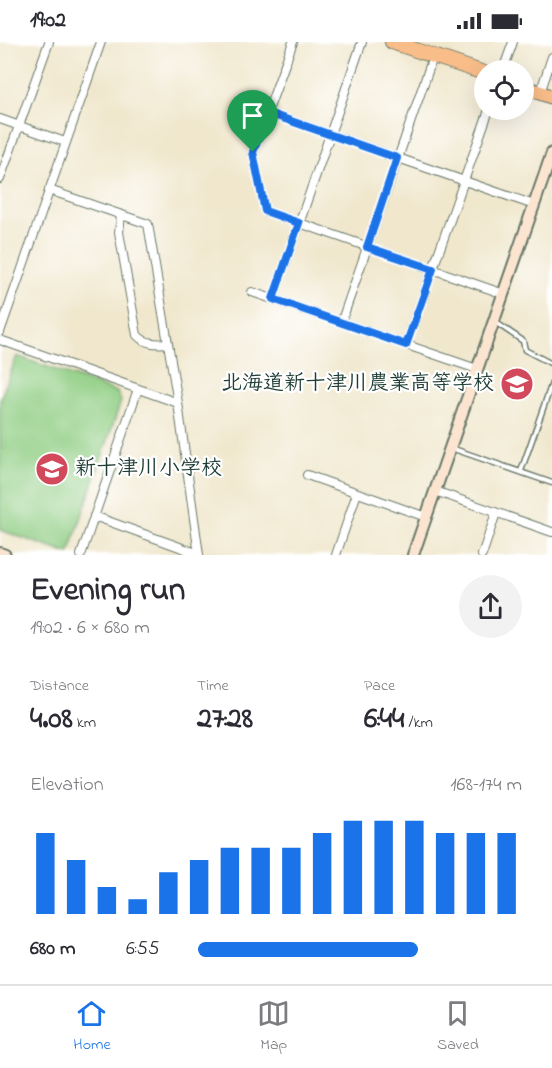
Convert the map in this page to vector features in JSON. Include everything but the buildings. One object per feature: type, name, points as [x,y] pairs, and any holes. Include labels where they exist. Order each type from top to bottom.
[{"type":"highway","points":[[392,42],[474,70]]},
{"type":"street","points":[[0,179],[3,161],[49,42]]},
{"type":"street","points":[[0,332],[101,42]]},
{"type":"street","points":[[293,42],[253,152],[265,211],[504,294]]},
{"type":"street","points":[[273,299],[362,42]]},
{"type":"street","points":[[507,60],[513,42]]},
{"type":"street","points":[[340,323],[434,57]]},
{"type":"street","points":[[546,95],[552,57]]},
{"type":"street","points":[[268,113],[534,205]]},
{"type":"street","points":[[0,119],[65,142]]},
{"type":"street","points":[[406,345],[485,120]]},
{"type":"street","points":[[413,555],[552,153]]},
{"type":"street","points":[[49,190],[148,224],[178,403],[199,554],[94,516]]},
{"type":"street","points":[[121,215],[118,232],[137,335],[142,340],[157,344],[168,343]]},
{"type":"street","points":[[252,292],[477,369]]},
{"type":"street","points":[[0,340],[178,403]]},
{"type":"street","points":[[81,555],[138,390]]},
{"type":"street","points":[[307,475],[426,517]]},
{"type":"street","points":[[435,491],[552,532]]},
{"type":"street","points":[[336,555],[357,493]]},
{"type":"street","points":[[482,555],[496,513]]},
{"type":"street","points":[[0,553],[5,555]]},
{"type":"lane","points":[[494,322],[523,341],[525,350],[552,364]]},
{"type":"lane","points":[[521,471],[552,383]]},
{"type":"lane","points":[[450,448],[552,483]]},
{"type":"green space","name":"新十津川小学校","points":[[17,356],[117,392],[121,401],[69,554],[0,530],[0,400]]},
{"type":"place","name":"北海道新十津川農業高等学校","points":[[517,384]]},
{"type":"place","name":"新十津川小学校","points":[[52,469]]},
{"type":"route","points":[[268,113],[397,158],[367,247],[433,269],[406,345],[273,299],[299,223],[265,211],[253,152],[268,113]]}]
